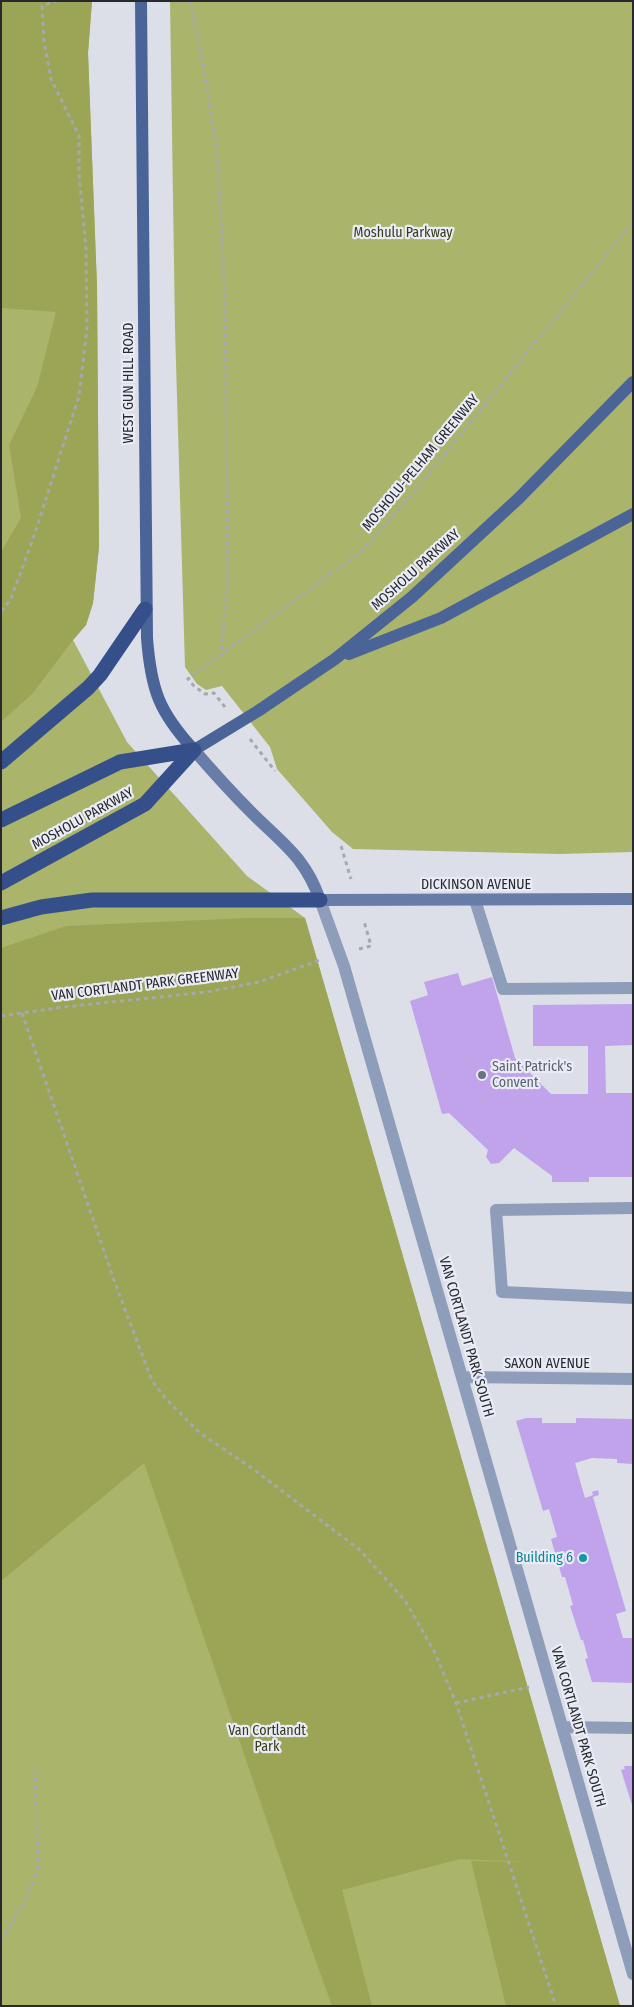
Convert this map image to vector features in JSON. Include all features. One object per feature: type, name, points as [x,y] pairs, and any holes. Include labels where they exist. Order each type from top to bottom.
[{"type":"highway","points":[[1,762],[75,700],[100,675],[145,608]]},
{"type":"highway","name":"MOSHOLU PARKWAY","points":[[1,820],[120,762],[194,750]]},
{"type":"highway","name":"MOSHOLU PARKWAY","points":[[1,883],[145,804],[194,750]]},
{"type":"highway","points":[[1,918],[41,907],[92,900],[320,900]]},
{"type":"main road","name":"WEST GUN HILL ROAD","points":[[141,1],[145,608],[149,660],[157,695],[170,723],[194,750]]},
{"type":"main road","name":"MOSHOLU PARKWAY","points":[[194,750],[265,706],[335,659],[412,597],[519,498],[633,382]]},
{"type":"main road","points":[[335,659],[441,618],[633,514]]},
{"type":"main road","name":"VAN CORTLANDT PARK SOUTH","points":[[194,750],[228,789],[298,857],[311,878],[320,900]]},
{"type":"main road","name":"DICKINSON AVENUE","points":[[320,900],[633,899]]},
{"type":"street","name":"VAN CORTLANDT PARK SOUTH","points":[[320,900],[344,966],[633,1974]]},
{"type":"street","points":[[475,900],[503,989],[633,988]]},
{"type":"street","points":[[633,1208],[496,1210],[502,1292],[633,1298]]},
{"type":"street","name":"SAXON AVENUE","points":[[462,1377],[633,1379]]},
{"type":"street","points":[[562,1727],[633,1728]]},
{"type":"path","points":[[1,611],[10,601],[33,539],[79,396],[87,328],[86,250],[79,173],[78,136],[51,79],[44,41],[40,1]]},
{"type":"path","points":[[42,6],[56,1]]},
{"type":"path","points":[[190,1],[203,63],[217,154],[225,294],[228,567],[221,654]]},
{"type":"path","name":"MOSHOLU-PELHAM GREENWAY","points":[[214,693],[205,694],[188,679],[363,550],[419,486],[633,222]]},
{"type":"path","name":"VAN CORTLANDT PARK GREENWAY","points":[[1,1016],[64,1006],[206,992],[259,982],[318,961]]},
{"type":"path","points":[[22,1013],[114,1280],[152,1381],[167,1400],[200,1433],[253,1469],[360,1550],[406,1602],[435,1653],[456,1703],[556,2006]]},
{"type":"path","points":[[456,1703],[549,1683]]},
{"type":"path","points":[[1,1941],[25,1901],[38,1868],[35,1770]]},
{"type":"green space","name":"Van Cortlandt Park","points":[[1,1],[92,1],[88,53],[97,287],[99,547],[93,603],[86,625],[73,640],[127,742],[247,876],[305,918],[620,2006],[1,2006]]},
{"type":"green space","points":[[1,1],[92,1],[88,53],[97,287],[99,547],[93,603],[86,625],[33,693],[1,722],[1,552],[21,518],[9,445],[37,387],[56,312],[1,308]]},
{"type":"green space","name":"Moshulu Parkway","points":[[170,1],[633,1],[633,852],[559,854],[353,849],[332,832],[277,769],[270,747],[222,686],[206,690],[197,684],[185,667],[175,329]]},
{"type":"green space","points":[[248,918],[305,918],[620,2006],[506,2006],[471,1861],[529,1862],[460,1859],[342,1890],[372,2006],[332,2006],[144,1463],[1,1581],[1,948],[66,926]]},
{"type":"building","name":"Saint Patrick's Convent","points":[[458,973],[462,986],[492,977],[515,1058],[551,1094],[588,1094],[588,1046],[533,1046],[533,1005],[633,1004],[633,1045],[605,1046],[606,1093],[633,1093],[633,1177],[589,1177],[589,1182],[552,1182],[552,1176],[514,1148],[499,1163],[491,1164],[486,1157],[488,1150],[449,1113],[442,1114],[410,1001],[428,995],[424,982]]},
{"type":"building","name":"Building 6","points":[[526,1418],[542,1418],[542,1423],[576,1423],[576,1418],[633,1419],[633,1464],[617,1463],[617,1459],[592,1458],[575,1463],[585,1498],[593,1495],[592,1492],[598,1490],[599,1495],[593,1497],[626,1611],[616,1614],[623,1638],[633,1638],[633,1683],[592,1682],[585,1659],[588,1658],[583,1640],[581,1640],[570,1606],[573,1605],[565,1577],[562,1577],[551,1539],[557,1537],[549,1509],[543,1511],[516,1421]]},
{"type":"building","points":[[624,1766],[633,1766],[633,1808],[621,1770],[625,1769]]},
{"type":"place","name":"Saint Patrick's Convent","points":[[482,1075]]},
{"type":"place","name":"Building 6","points":[[583,1558]]}]
